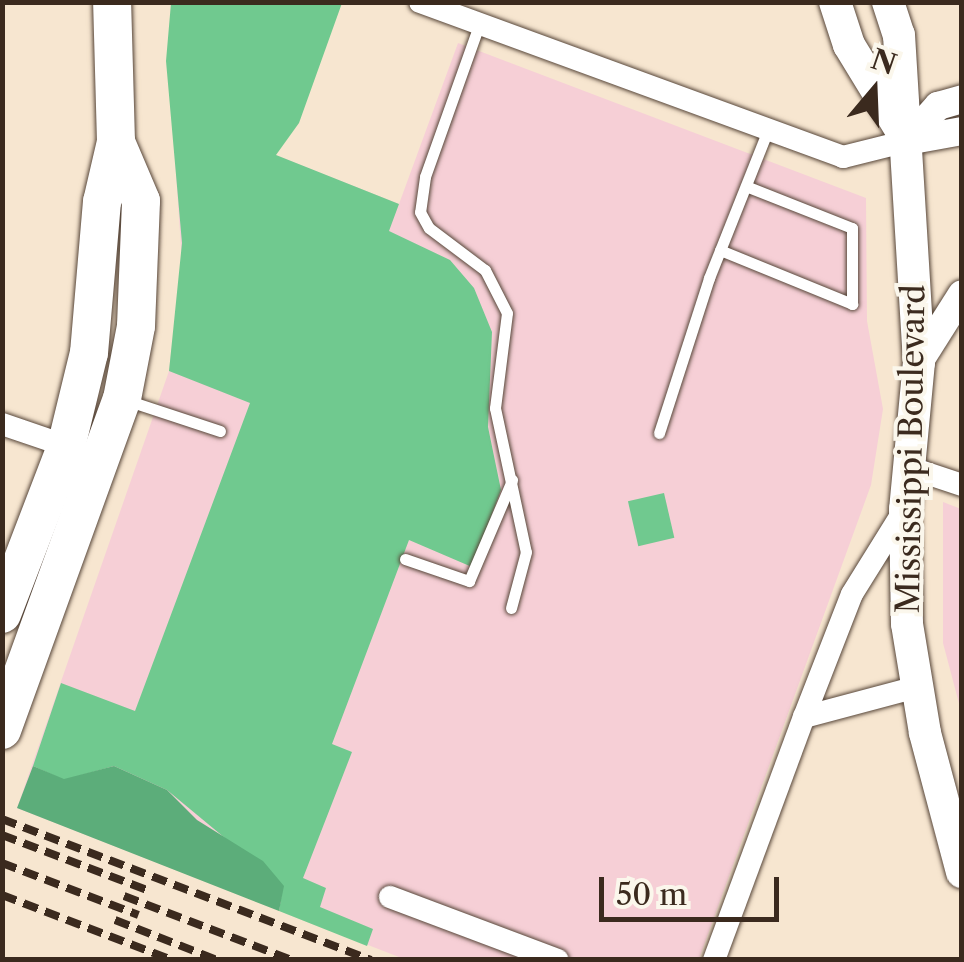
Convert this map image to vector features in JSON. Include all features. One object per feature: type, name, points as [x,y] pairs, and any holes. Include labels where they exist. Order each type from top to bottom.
[{"type":"main road","points":[[2,614],[66,446],[89,353],[102,202],[116,142],[112,2]]},
{"type":"main road","name":"Mississippi Boulevard","points":[[835,2],[850,45],[907,141]]},
{"type":"main road","name":"Mississippi Boulevard","points":[[888,2],[899,34],[918,362],[905,510],[907,624],[917,687],[962,872]]},
{"type":"main road","points":[[2,730],[122,399],[136,326],[141,201],[116,142]]},
{"type":"street","points":[[428,4],[767,132],[844,157],[962,132]]},
{"type":"street","points":[[907,141],[938,106],[962,99]]},
{"type":"street","points":[[918,362],[962,294]]},
{"type":"street","points":[[2,424],[103,459]]},
{"type":"street","points":[[908,467],[962,485]]},
{"type":"street","points":[[714,960],[852,594],[905,510]]},
{"type":"street","points":[[804,717],[917,687]]},
{"type":"street","points":[[390,898],[558,960]]},
{"type":"lane","points":[[479,25],[425,177],[420,212],[501,291],[506,334],[495,408],[526,552],[511,608]]},
{"type":"lane","points":[[659,433],[720,250],[767,132]]},
{"type":"lane","points":[[720,250],[852,304],[852,228],[746,186]]},
{"type":"lane","points":[[122,399],[220,431]]},
{"type":"lane","points":[[406,559],[469,582],[512,480]]},
{"type":"shaded area","points":[[458,43],[866,198],[867,321],[883,409],[871,485],[699,959],[404,959],[17,808],[169,371],[182,262],[172,114],[399,204]]},
{"type":"shaded area","points":[[943,502],[961,509],[961,711],[943,643]]},
{"type":"green space","points":[[171,3],[342,3],[299,123],[276,155],[399,204],[389,231],[450,260],[474,288],[492,332],[488,427],[501,490],[472,567],[409,540],[332,744],[352,752],[303,878],[326,888],[320,907],[373,929],[367,946],[279,911],[283,886],[167,790],[114,766],[64,780],[33,766],[61,683],[135,711],[250,403],[169,371],[182,243],[166,61]]},
{"type":"green space","points":[[664,493],[674,538],[638,546],[628,501]]},
{"type":"green space","points":[[33,766],[64,779],[114,766],[167,790],[197,820],[263,861],[284,886],[279,911],[17,808]]},
{"type":"railway","points":[[2,819],[371,960]]},
{"type":"railway","points":[[2,835],[147,890]]},
{"type":"railway","points":[[2,863],[138,915]]},
{"type":"railway","points":[[2,895],[172,960]]},
{"type":"railway","points":[[124,896],[292,960]]},
{"type":"railway","points":[[115,920],[217,960]]}]
